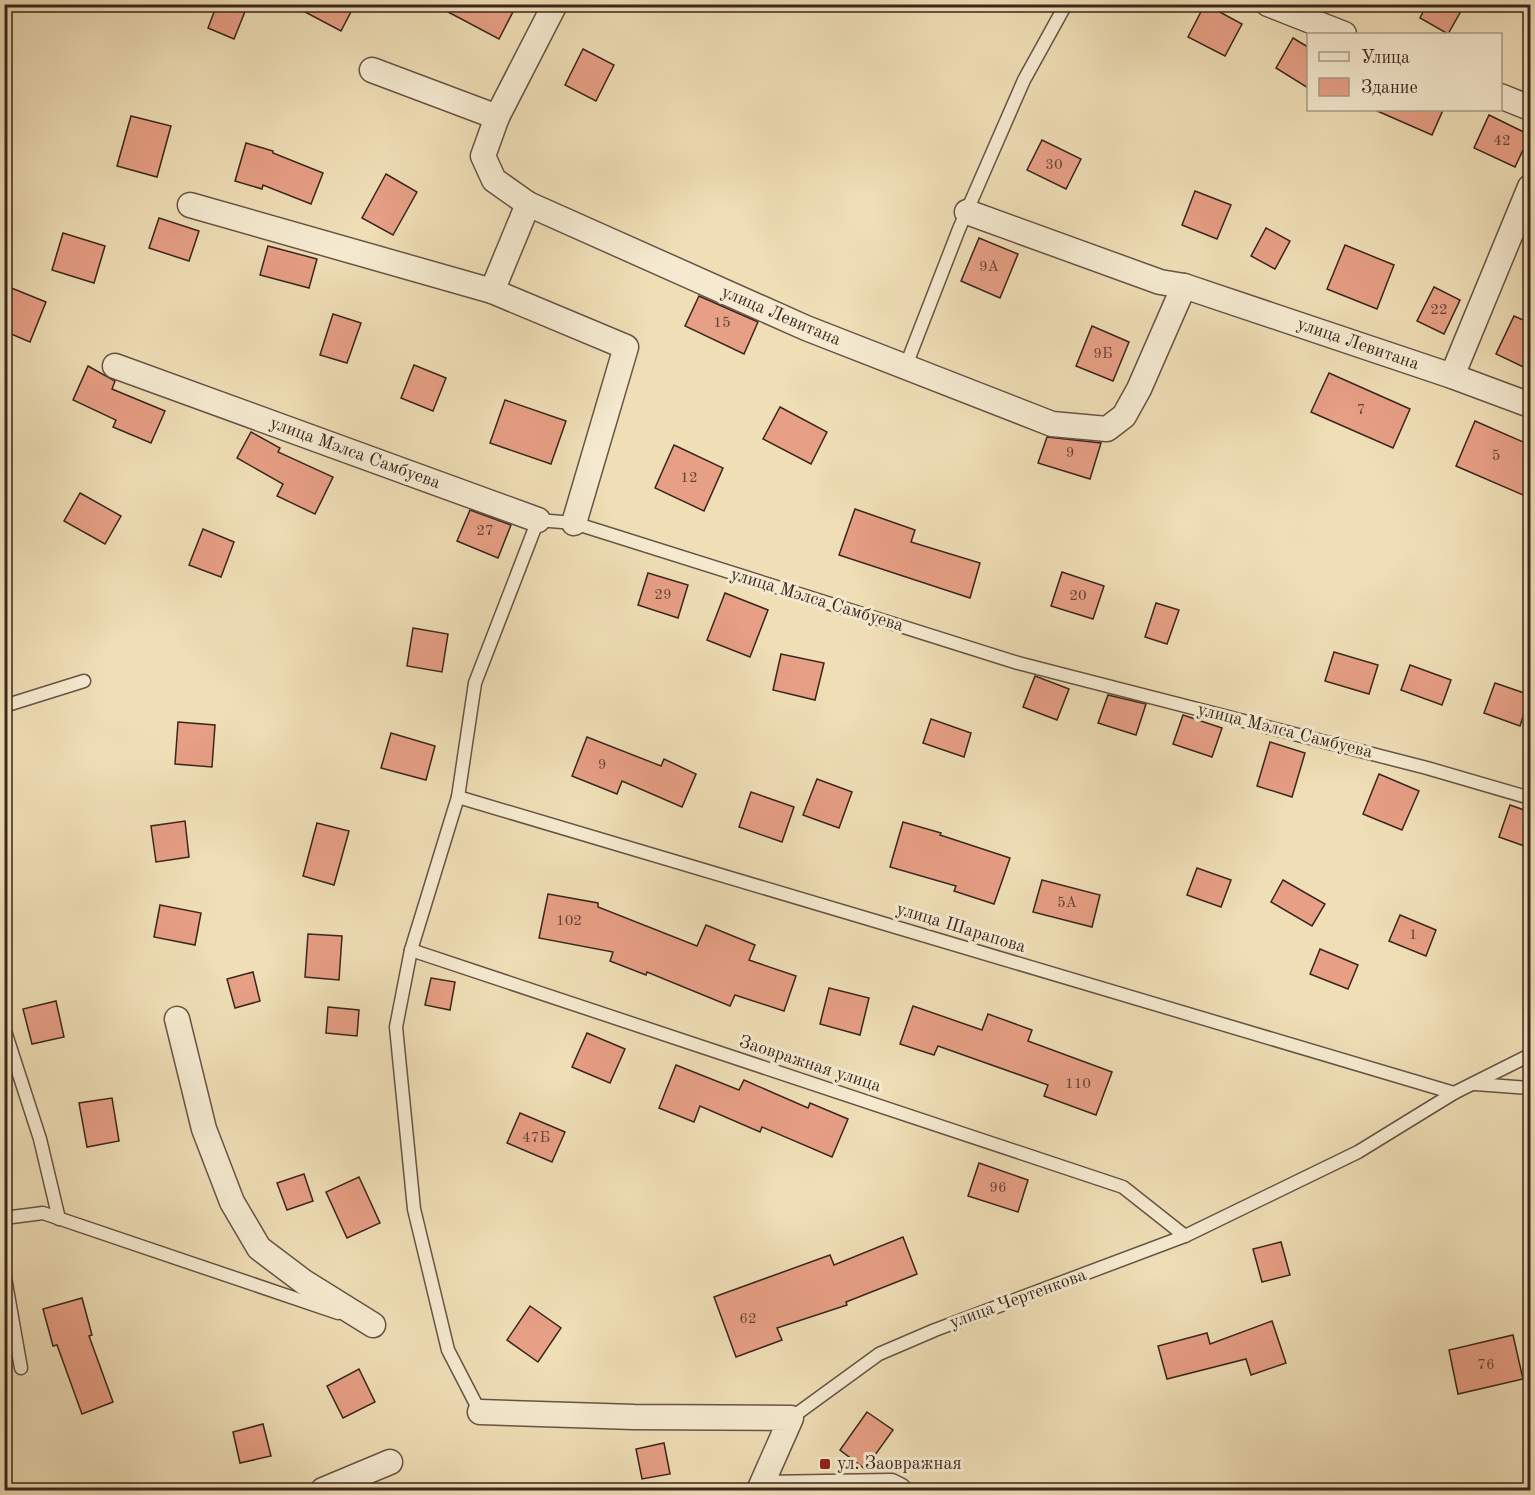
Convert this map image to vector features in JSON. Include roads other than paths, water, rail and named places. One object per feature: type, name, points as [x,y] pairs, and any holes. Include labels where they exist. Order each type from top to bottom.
[{"type":"street","name":"улица Левитана","points":[[555,4],[497,117],[483,156],[494,180],[528,204],[806,328],[1052,424],[1107,429],[1124,417],[1139,389],[1184,286]]},
{"type":"street","points":[[1268,4],[1341,33]]},
{"type":"street","points":[[372,70],[497,117]]},
{"type":"street","points":[[1502,97],[1530,108]]},
{"type":"street","points":[[1452,376],[1530,187]]},
{"type":"street","points":[[492,291],[528,204]]},
{"type":"street","points":[[190,205],[492,291],[626,346],[574,524]]},
{"type":"street","name":"улица Левитана","points":[[967,212],[1160,282],[1184,286],[1452,376],[1530,405]]},
{"type":"street","name":"улица Мэлса Самбуева","points":[[115,366],[538,520]]},
{"type":"street","points":[[177,1018],[204,1129],[232,1202],[259,1248],[304,1282],[373,1325]]},
{"type":"street","points":[[480,1412],[634,1417],[791,1418],[759,1489],[891,1486],[899,1491]]},
{"type":"street","points":[[323,1491],[390,1462]]},
{"type":"lane","points":[[905,368],[938,280],[1024,80],[1066,4]]},
{"type":"lane","points":[[480,1412],[448,1350],[414,1209],[396,1027],[411,950],[458,797],[475,682],[538,520]]},
{"type":"lane","name":"улица Мэлса Самбуева","points":[[538,520],[574,524],[1018,663],[1426,768],[1530,798]]},
{"type":"lane","points":[[4,706],[84,681]]},
{"type":"lane","name":"улица Шарапова","points":[[458,797],[1454,1093]]},
{"type":"lane","name":"Заовражная улица","points":[[411,950],[1123,1187],[1185,1236]]},
{"type":"lane","points":[[4,1028],[40,1139],[59,1219]]},
{"type":"lane","name":"улица Чертенкова","points":[[791,1418],[879,1354],[934,1330],[1185,1236],[1358,1152],[1454,1093],[1530,1055]]},
{"type":"lane","points":[[1473,1084],[1530,1088]]},
{"type":"lane","points":[[4,1218],[43,1214],[373,1325]]},
{"type":"lane","points":[[4,1272],[21,1368]]},
{"type":"place","name":"ул. Заовражная","points":[[825,1464]]}]
